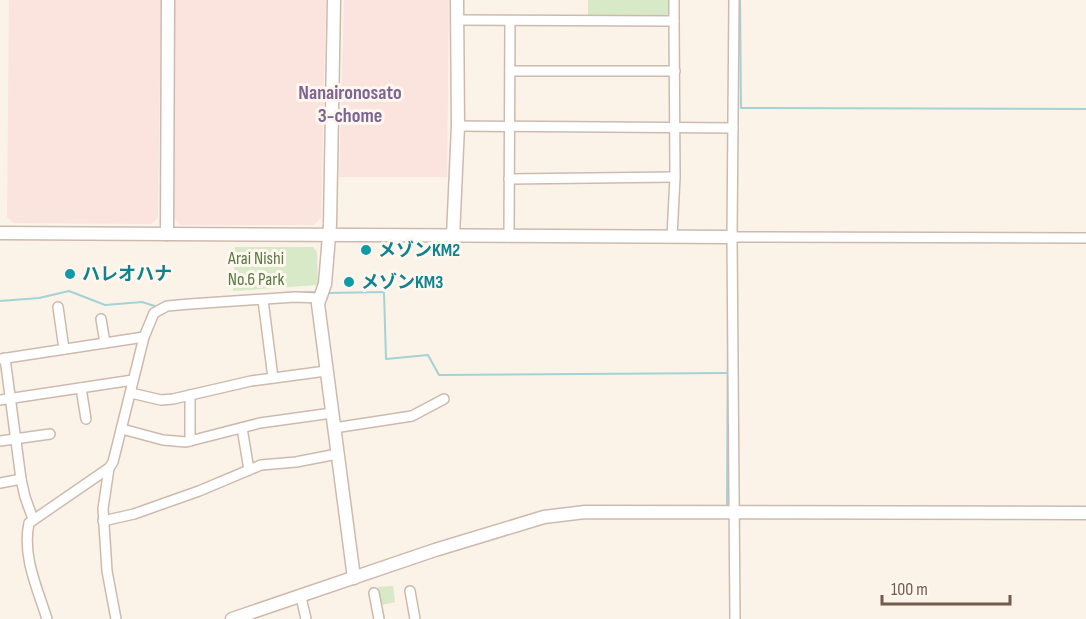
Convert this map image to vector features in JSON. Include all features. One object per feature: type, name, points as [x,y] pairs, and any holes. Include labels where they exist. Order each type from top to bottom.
[{"type":"street","points":[[167,234],[168,0]]},
{"type":"street","points":[[334,0],[329,235],[322,294],[318,304],[354,578]]},
{"type":"street","points":[[453,236],[458,126],[458,0]]},
{"type":"street","points":[[672,237],[675,177],[674,0]]},
{"type":"street","points":[[734,0],[732,237],[736,512],[735,619]]},
{"type":"street","points":[[457,20],[674,21]]},
{"type":"street","points":[[510,21],[510,237]]},
{"type":"street","points":[[510,71],[675,71]]},
{"type":"street","points":[[458,126],[733,128]]},
{"type":"street","points":[[509,179],[675,177]]},
{"type":"street","points":[[0,233],[1086,238]]},
{"type":"street","points":[[47,619],[27,557],[26,539],[29,523],[109,468],[113,462],[144,337],[154,313],[167,306],[322,294]]},
{"type":"street","points":[[263,300],[273,378]]},
{"type":"street","points":[[58,307],[64,349]]},
{"type":"street","points":[[101,319],[105,343]]},
{"type":"street","points":[[33,519],[21,479],[11,399],[3,359],[144,337]]},
{"type":"street","points":[[131,393],[160,400],[251,381],[326,371]]},
{"type":"street","points":[[0,400],[134,380]]},
{"type":"street","points":[[81,388],[86,419]]},
{"type":"street","points":[[190,395],[190,441]]},
{"type":"street","points":[[334,428],[412,416],[444,399]]},
{"type":"street","points":[[122,429],[163,440],[190,441],[270,421],[332,413]]},
{"type":"street","points":[[242,428],[249,470]]},
{"type":"street","points":[[0,441],[50,434]]},
{"type":"street","points":[[103,521],[134,514],[199,491],[261,465],[296,462],[337,454]]},
{"type":"street","points":[[109,468],[103,521],[107,571],[116,619]]},
{"type":"street","points":[[0,483],[21,479]]},
{"type":"street","points":[[232,619],[544,517],[585,512],[1086,513]]},
{"type":"street","points":[[410,591],[415,619]]},
{"type":"street","points":[[374,593],[379,619]]},
{"type":"street","points":[[301,597],[306,619]]},
{"type":"shaded area","points":[[9,0],[161,0],[158,218],[151,224],[14,223],[7,217]]},
{"type":"shaded area","points":[[173,0],[326,0],[321,218],[314,225],[180,225],[174,218]]},
{"type":"shaded area","points":[[344,0],[449,0],[447,177],[339,177]]},
{"type":"green space","points":[[588,0],[668,0],[668,14],[663,18],[588,18]]},
{"type":"green space","name":"Arai Nishi No.6 Park","points":[[235,247],[313,247],[317,252],[318,285],[233,291]]},
{"type":"green space","points":[[393,586],[395,602],[382,605],[378,587]]},
{"type":"waterway","points":[[740,0],[741,108],[1086,109]]},
{"type":"waterway","points":[[0,301],[39,298],[69,291],[105,305],[142,302],[158,307]]},
{"type":"waterway","points":[[282,293],[318,292]]},
{"type":"waterway","points":[[327,293],[384,292],[386,359],[428,355],[439,375],[728,373]]},
{"type":"waterway","points":[[727,505],[728,307]]},
{"type":"place","name":"メゾンKM2","points":[[366,250]]},
{"type":"place","name":"ハレオハナ","points":[[70,274]]},
{"type":"place","name":"メゾンKM3","points":[[349,282]]},
{"type":"district","name":"Nanaironosato 3-chome","points":[[350,104]]}]
